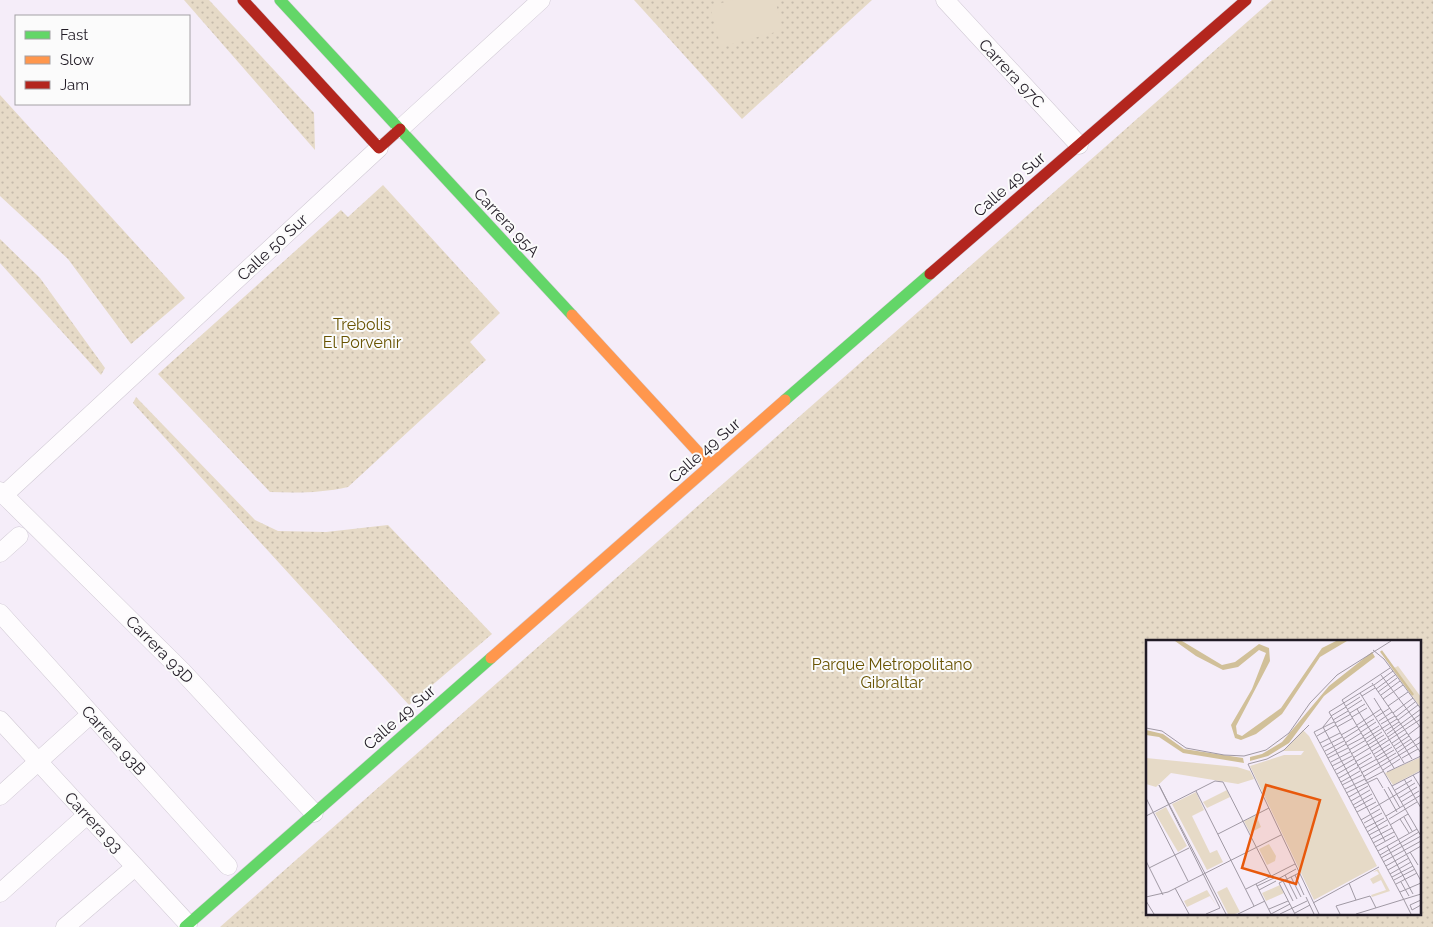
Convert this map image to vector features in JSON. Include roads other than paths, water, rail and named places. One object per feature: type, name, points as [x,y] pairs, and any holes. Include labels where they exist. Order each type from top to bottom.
[{"type":"street","points":[[243,0],[379,148]]},
{"type":"street","name":"Carrera 95A","points":[[280,0],[710,465]]},
{"type":"street","name":"Calle 50 Sur","points":[[2,493],[541,0]]},
{"type":"street","name":"Carrera 97C","points":[[945,0],[1079,145]]},
{"type":"street","name":"Calle 49 Sur","points":[[186,926],[710,465],[1246,0]]},
{"type":"street","name":"Carrera 93D","points":[[2,493],[182,671],[314,813]]},
{"type":"street","points":[[0,553],[18,536]]},
{"type":"street","name":"Carrera 93B","points":[[0,613],[228,866]]},
{"type":"street","points":[[0,796],[91,714]]},
{"type":"street","name":"Carrera 93","points":[[0,720],[135,867],[186,926]]},
{"type":"street","points":[[0,893],[87,815]]},
{"type":"street","points":[[65,927],[135,867]]},
{"type":"park label","name":"Trebolis El Porvenir","points":[[362,333]]},
{"type":"park label","name":"Parque Metropolitano Gibraltar","points":[[892,673]]}]
